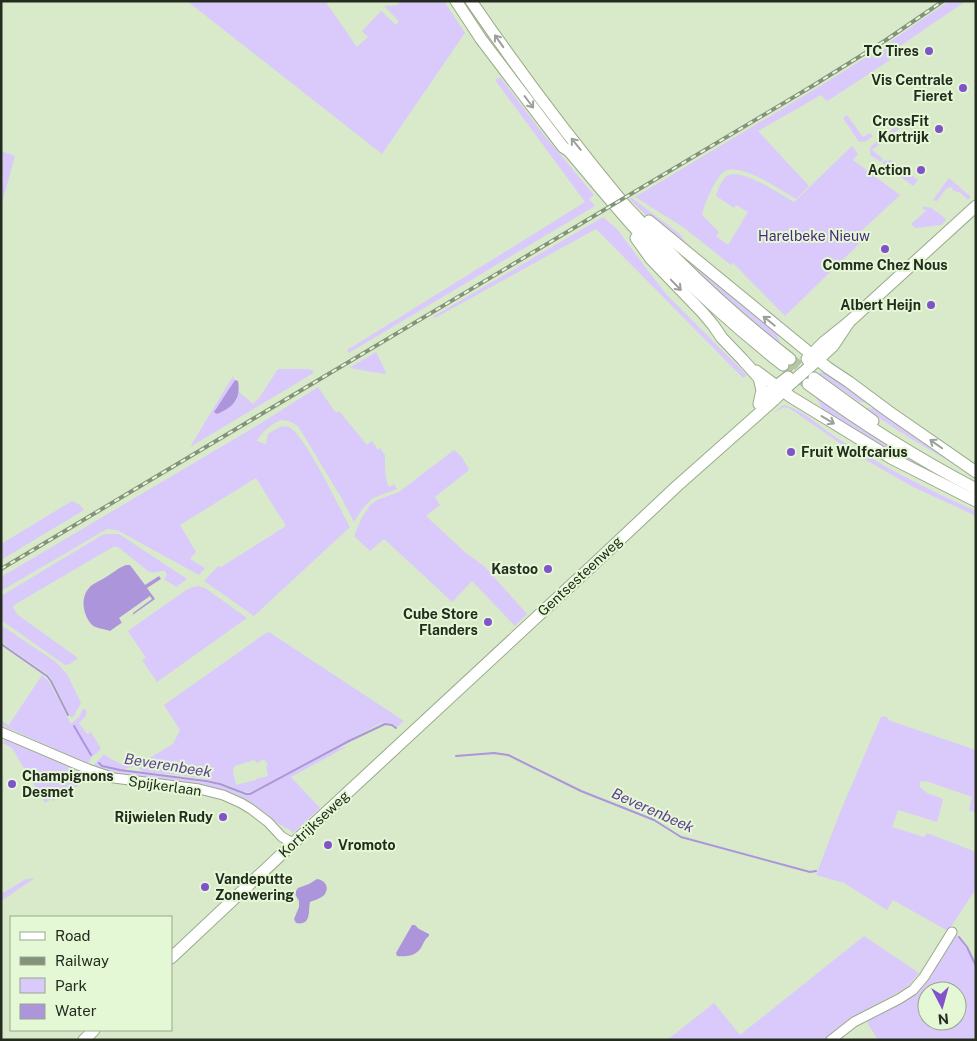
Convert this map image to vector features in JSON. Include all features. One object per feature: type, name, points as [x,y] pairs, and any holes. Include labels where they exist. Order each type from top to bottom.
[{"type":"main road","points":[[456,1],[563,147],[566,154],[628,227],[651,259],[703,313],[722,338],[759,378],[762,394],[758,404]]},
{"type":"main road","points":[[471,1],[548,109],[625,205],[669,252],[786,362],[701,295],[659,254],[569,151],[563,147]]},
{"type":"main road","points":[[611,187],[660,230],[828,368],[976,472]]},
{"type":"main road","name":"Gentsesteenweg","points":[[413,731],[677,486],[749,422],[814,357],[824,342],[849,322],[976,206]]},
{"type":"main road","name":"Gentsesteenweg","points":[[814,357],[833,346],[849,322]]},
{"type":"main road","points":[[833,346],[831,353],[833,364],[849,382]]},
{"type":"main road","points":[[743,360],[780,389],[891,458],[976,501]]},
{"type":"main road","points":[[976,482],[886,430],[811,381],[840,408],[938,469],[976,489]]},
{"type":"main road","name":"Gentsesteenweg","points":[[749,422],[758,404],[770,391],[780,389]]},
{"type":"main road","name":"Kortrijkseweg","points":[[172,957],[413,731]]},
{"type":"main road","points":[[84,1040],[93,1031]]},
{"type":"street","name":"Spijkerlaan","points":[[1,732],[114,778],[223,795],[251,809],[268,822],[282,837],[293,843]]},
{"type":"street","points":[[832,1040],[854,1022],[906,995],[919,984],[952,932]]},
{"type":"green space","points":[[187,1],[325,1],[357,47],[368,37],[362,31],[381,11],[396,25],[399,21],[384,6],[397,5],[402,1],[444,1],[465,33],[382,154]]},
{"type":"green space","name":"Harelbeke Nieuw","points":[[949,1],[966,1],[887,55],[890,60],[829,100],[827,101],[821,95],[758,131],[809,186],[796,199],[771,184],[741,171],[725,171],[714,184],[702,215],[719,232],[716,236],[728,245],[748,212],[736,205],[734,208],[716,196],[721,183],[727,176],[733,174],[751,178],[794,202],[852,146],[858,154],[853,160],[900,195],[856,236],[861,242],[785,316],[733,263],[731,265],[683,227],[635,197],[817,88],[881,48]]},
{"type":"green space","points":[[500,77],[544,135],[594,195],[589,199],[595,206],[349,353],[347,350],[585,202],[495,80]]},
{"type":"green space","points":[[847,115],[863,137],[870,133],[873,136],[866,141],[859,142],[843,118]]},
{"type":"green space","points":[[897,126],[899,129],[872,150],[883,159],[881,162],[870,155],[871,146]]},
{"type":"green space","points":[[1,151],[15,156],[1,206],[1,164],[3,158],[1,158]]},
{"type":"green space","points":[[889,159],[918,180],[913,186],[882,163],[885,160],[888,162]]},
{"type":"green space","points":[[949,178],[971,197],[968,200],[961,193],[949,187],[937,201],[933,200]]},
{"type":"green space","points":[[632,198],[680,234],[686,243],[766,313],[770,311],[804,341],[801,342],[665,233],[629,199]]},
{"type":"green space","points":[[924,206],[930,207],[946,220],[941,225],[915,228],[911,224],[926,211],[922,208]]},
{"type":"green space","points":[[603,217],[617,229],[667,295],[747,375],[743,378],[596,229],[435,318],[434,316]]},
{"type":"green space","points":[[675,247],[780,334],[777,336],[783,348],[754,325],[673,250]]},
{"type":"green space","points":[[376,352],[386,372],[385,374],[349,368]]},
{"type":"green space","points":[[278,369],[308,369],[314,371],[312,374],[190,447],[233,376],[235,380],[233,383],[234,404],[237,400],[238,391],[253,404]]},
{"type":"green space","points":[[824,369],[966,471],[862,407],[872,409],[873,405],[858,401],[819,374]]},
{"type":"green space","points":[[318,387],[336,413],[339,411],[367,445],[372,441],[378,450],[380,448],[385,455],[389,487],[394,484],[397,489],[373,498],[363,508],[354,522],[298,426],[282,420],[268,428],[257,441],[266,444],[268,434],[281,427],[289,427],[296,432],[312,457],[350,527],[254,616],[204,581],[218,566],[221,567],[286,526],[256,478],[180,525],[196,552],[190,559],[205,568],[199,575],[117,530],[107,529],[1,591],[1,577],[258,425]]},
{"type":"green space","points":[[814,394],[976,494],[976,497],[946,484],[819,411],[822,408]]},
{"type":"green space","points":[[785,405],[799,411],[837,438],[888,467],[940,495],[976,511],[976,516],[911,486],[854,453],[789,408],[784,407],[774,412]]},
{"type":"green space","points":[[454,450],[462,457],[469,470],[435,497],[440,505],[426,516],[466,553],[485,567],[527,614],[515,626],[472,581],[452,602],[384,539],[370,551],[354,536],[362,517],[371,504],[399,492]]},
{"type":"green space","points":[[72,501],[80,505],[84,510],[1,560],[1,544]]},
{"type":"green space","points":[[104,534],[119,534],[187,579],[176,587],[164,579],[167,575],[165,571],[153,573],[148,571],[118,547],[113,547],[14,605],[13,608],[18,615],[78,658],[65,665],[1,620],[1,596]]},
{"type":"green space","points":[[198,586],[205,588],[247,618],[157,682],[142,660],[146,658],[128,631],[186,590]]},
{"type":"green space","points":[[1,625],[56,662],[67,674],[81,703],[74,716],[71,718],[52,679],[1,642]]},
{"type":"green space","points":[[269,632],[404,721],[397,727],[388,723],[379,724],[250,792],[204,779],[143,772],[136,766],[173,744],[180,730],[164,705]],"holes":[[[264,759],[268,765],[266,766],[268,776],[236,785],[233,772],[235,766],[254,760],[257,763]]]},
{"type":"green space","points":[[42,675],[49,682],[71,724],[79,717],[83,709],[87,712],[79,723],[87,734],[91,732],[101,749],[91,758],[88,764],[1,725],[1,721],[9,725]]},
{"type":"green space","points":[[882,716],[889,718],[888,720],[976,750],[976,813],[969,810],[972,797],[926,781],[920,782],[920,787],[927,793],[943,799],[937,822],[898,810],[892,827],[924,837],[927,833],[976,852],[976,889],[948,931],[893,900],[887,910],[844,883],[816,875],[841,810]]},
{"type":"green space","points":[[5,739],[90,776],[89,779],[53,801],[52,799],[45,803],[12,748],[3,743]]},
{"type":"green space","points":[[348,746],[291,777],[320,808],[293,833],[247,800],[233,793],[203,785],[106,771],[93,766],[104,754],[121,764],[136,766],[124,769],[123,771],[205,782],[220,785],[244,795],[250,795],[337,749]]},
{"type":"green space","points":[[35,878],[1,901],[1,894],[26,879]]},
{"type":"green space","points":[[956,933],[976,963],[976,1040],[878,1040],[868,1024],[867,1018],[907,999],[917,991],[917,1031],[967,1031],[967,981],[926,981]]},
{"type":"green space","points":[[864,936],[919,973],[904,989],[863,1011],[843,1024],[825,1040],[667,1040],[714,1003],[740,1035]]},
{"type":"water","points":[[235,380],[238,381],[239,388],[235,402],[217,414],[214,412]]},
{"type":"water","points":[[126,565],[130,565],[145,585],[159,576],[161,579],[147,588],[155,599],[110,631],[93,626],[85,612],[84,597],[86,592],[93,585]]},
{"type":"water","points":[[317,879],[326,884],[325,894],[310,902],[308,917],[305,922],[296,923],[294,919],[299,907],[299,901],[295,894],[296,891],[298,888]]},
{"type":"water","points":[[412,925],[429,934],[429,936],[415,954],[397,956],[396,953]]},
{"type":"pier","points":[[150,596],[152,599],[122,623],[119,618]]},
{"type":"waterway","name":"Beverenbeek","points":[[1,644],[47,676],[68,715]]},
{"type":"waterway","name":"Beverenbeek","points":[[99,763],[102,766],[120,770],[206,781],[250,794],[385,724],[396,728]]},
{"type":"waterway","name":"Beverenbeek","points":[[74,726],[91,755]]},
{"type":"waterway","name":"Beverenbeek","points":[[456,756],[494,753],[508,755],[581,791],[654,820],[681,837],[810,872],[816,871]]},
{"type":"waterway","name":"Beverenbeek","points":[[959,937],[967,947],[976,966]]},
{"type":"tunnel","points":[[790,359],[813,377]]},
{"type":"tunnel","points":[[783,365],[805,382]]},
{"type":"railway","points":[[1,569],[814,85],[886,40],[943,1]]},
{"type":"place","name":"TC Tires","points":[[929,51]]},
{"type":"place","name":"Vis Centrale Fieret","points":[[963,88]]},
{"type":"place","name":"CrossFit Kortrijk","points":[[939,129]]},
{"type":"place","name":"Action","points":[[921,170]]},
{"type":"place","name":"Comme Chez Nous","points":[[885,249]]},
{"type":"place","name":"Albert Heijn","points":[[931,305]]},
{"type":"place","name":"Fruit Wolfcarius","points":[[791,452]]},
{"type":"place","name":"Kastoo","points":[[548,569]]},
{"type":"place","name":"Cube Store Flanders","points":[[488,622]]},
{"type":"place","name":"Champignons Desmet","points":[[12,784]]},
{"type":"place","name":"Rijwielen Rudy","points":[[223,817]]},
{"type":"place","name":"Vromoto","points":[[328,845]]},
{"type":"place","name":"Vandeputte Zonewering","points":[[205,887]]}]
